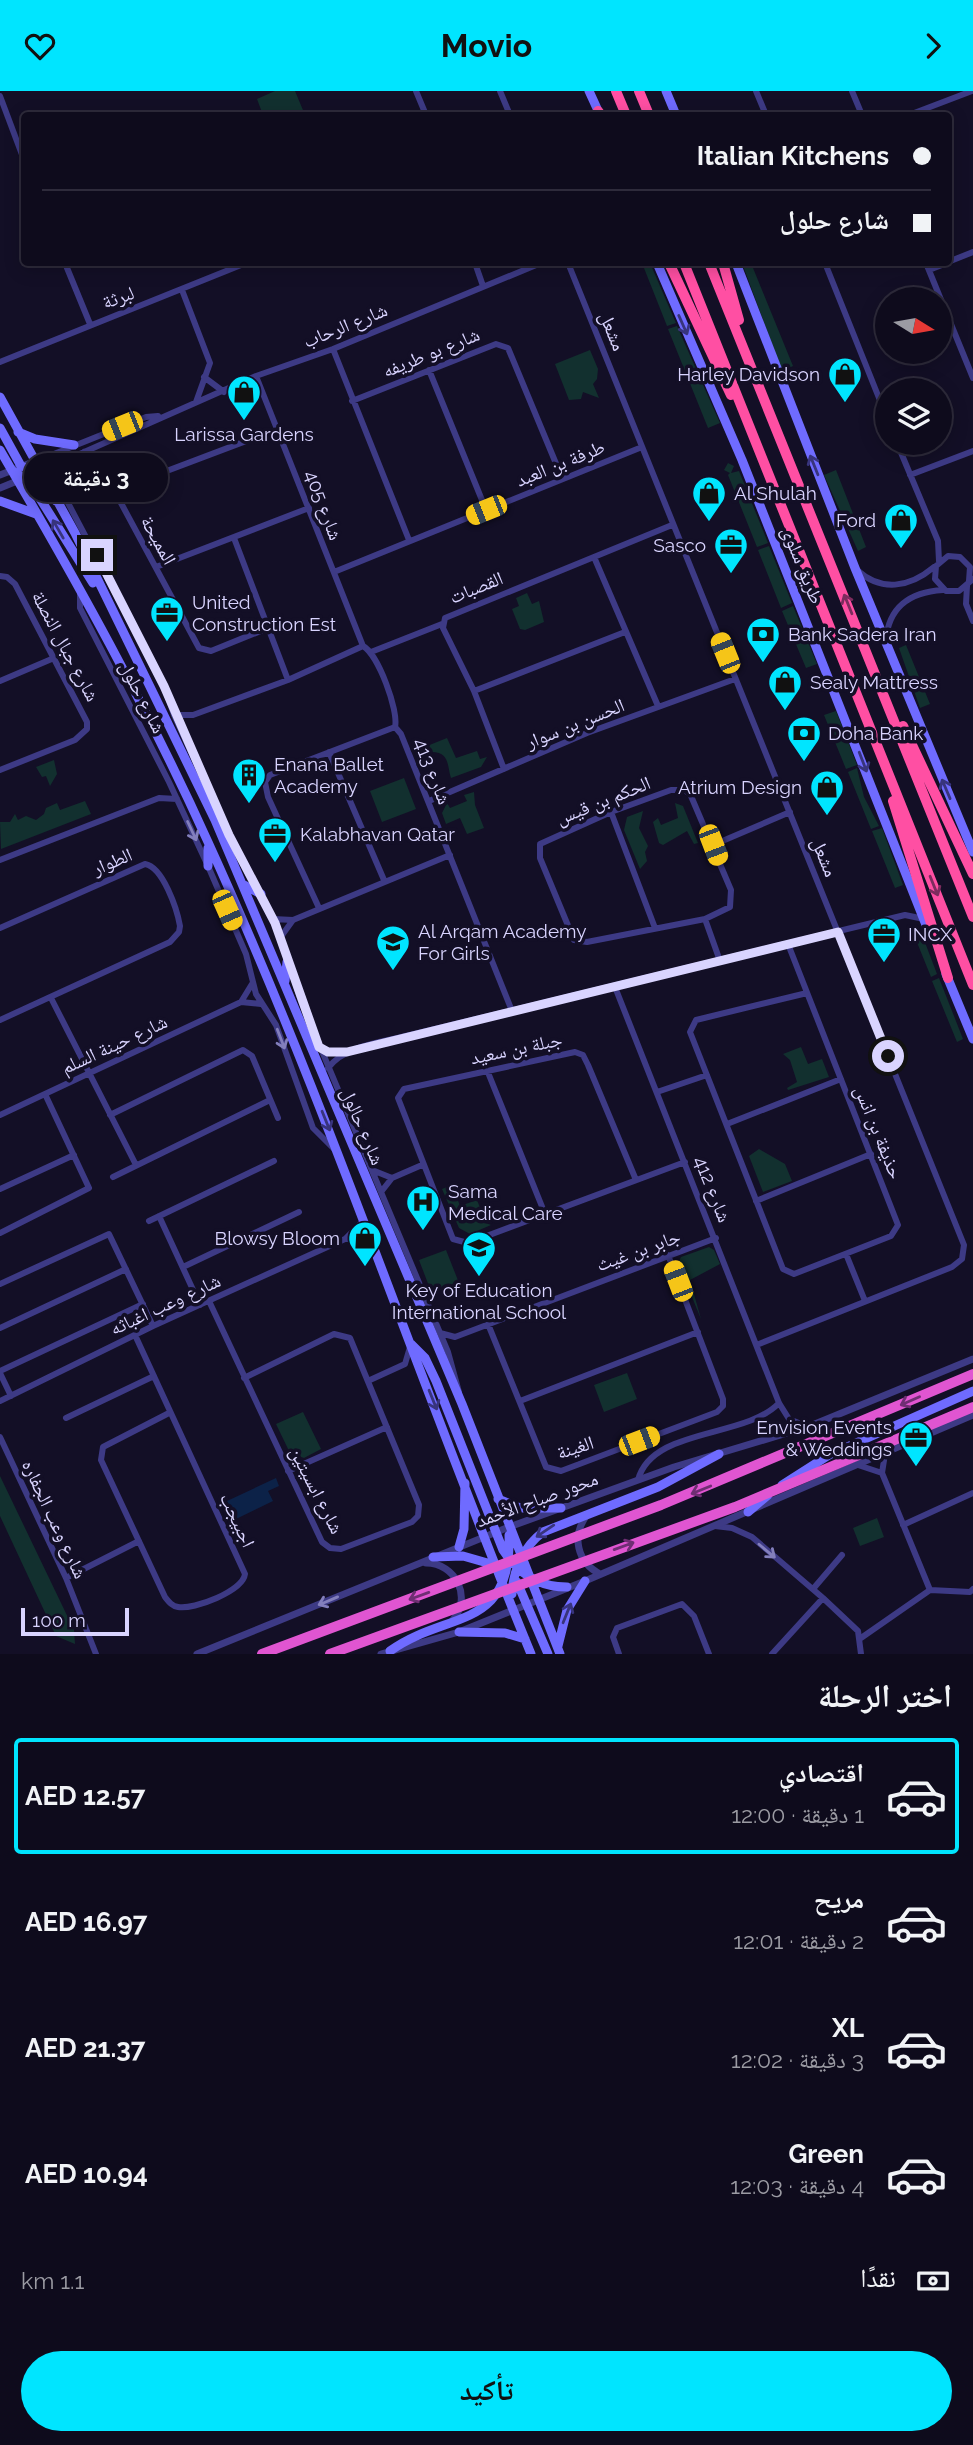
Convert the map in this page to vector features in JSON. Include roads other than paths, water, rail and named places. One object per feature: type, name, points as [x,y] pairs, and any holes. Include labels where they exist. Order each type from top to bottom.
[{"type":"highway","points":[[616,91],[625,112]]},
{"type":"highway","points":[[639,91],[648,112]]},
{"type":"highway","points":[[671,266],[716,367],[752,431]]},
{"type":"highway","name":"طريق سلوى","points":[[685,266],[973,985]]},
{"type":"highway","name":"طريق سلوى","points":[[710,266],[973,917]]},
{"type":"highway","points":[[724,266],[748,357]]},
{"type":"highway","points":[[882,690],[919,755],[973,874]]},
{"type":"highway","points":[[881,754],[948,978]]},
{"type":"highway","points":[[262,1654],[673,1500],[973,1374]]},
{"type":"highway","points":[[330,1654],[735,1507],[973,1407]]},
{"type":"main road","points":[[589,91],[598,112]]},
{"type":"main road","points":[[666,91],[675,112]]},
{"type":"main road","name":"طريق سلوى","points":[[658,266],[747,472],[973,1039]]},
{"type":"main road","points":[[737,266],[855,568],[973,852]]},
{"type":"main road","name":"شارع حالول","points":[[0,397],[33,462],[75,533],[151,684],[244,885],[462,1404],[529,1577],[533,1601],[559,1651]]},
{"type":"main road","points":[[0,428],[16,468],[39,472]]},
{"type":"main road","points":[[17,431],[35,439],[74,445]]},
{"type":"main road","name":"شارع حالول","points":[[0,450],[16,468],[36,514],[139,698],[208,843],[338,1153],[362,1222],[465,1482],[491,1534],[496,1565],[531,1654]]},
{"type":"main road","points":[[59,509],[55,487],[64,462]]},
{"type":"main road","points":[[22,479],[110,606]]},
{"type":"main road","points":[[0,501],[36,514]]},
{"type":"main road","points":[[75,533],[87,539]]},
{"type":"main road","points":[[151,684],[168,701]]},
{"type":"main road","points":[[208,843],[208,866]]},
{"type":"main road","points":[[244,885],[261,894]]},
{"type":"main road","points":[[285,983],[287,962]]},
{"type":"main road","points":[[356,1155],[370,1166]]},
{"type":"main road","points":[[410,1342],[425,1358],[433,1374],[491,1534],[509,1560]]},
{"type":"main road","points":[[748,1512],[787,1481],[829,1455],[973,1391]]},
{"type":"main road","points":[[385,1652],[478,1611],[504,1585],[530,1543],[543,1532],[589,1511],[668,1482],[719,1454]]},
{"type":"main road","points":[[459,1547],[464,1529],[465,1482]]},
{"type":"main road","points":[[498,1498],[520,1508],[561,1508]]},
{"type":"main road","points":[[509,1527],[513,1610]]},
{"type":"main road","points":[[433,1557],[463,1556],[549,1585],[567,1587]]},
{"type":"main road","points":[[513,1574],[533,1601],[548,1654]]},
{"type":"main road","points":[[559,1651],[567,1610],[585,1581]]},
{"type":"main road","points":[[459,1632],[510,1633],[525,1639]]},
{"type":"street","points":[[416,91],[425,112]]},
{"type":"street","points":[[500,91],[509,112]]},
{"type":"street","points":[[756,91],[765,112]]},
{"type":"street","points":[[852,91],[861,112]]},
{"type":"street","points":[[917,112],[972,91]]},
{"type":"street","points":[[0,96],[21,152]]},
{"type":"street","points":[[952,260],[973,252]]},
{"type":"street","points":[[66,266],[90,324]]},
{"type":"street","name":"لبرثة","points":[[0,362],[239,266]]},
{"type":"street","points":[[476,266],[484,286]]},
{"type":"street","name":"شارع الرحاب","points":[[0,475],[146,417],[160,416],[224,392],[256,376],[333,349],[534,266]]},
{"type":"street","name":"مشعل","points":[[569,266],[965,1249],[960,1262],[952,1267],[759,1345]]},
{"type":"street","points":[[826,266],[875,388]]},
{"type":"street","points":[[928,266],[973,378]]},
{"type":"street","points":[[182,290],[210,363],[196,402]]},
{"type":"street","name":"شارع بو طريفه","points":[[352,401],[496,344],[504,344],[562,478]]},
{"type":"street","points":[[333,349],[409,540]]},
{"type":"street","points":[[429,370],[486,510]]},
{"type":"street","name":"شارع 405","points":[[256,376],[363,646]]},
{"type":"street","points":[[204,377],[224,392]]},
{"type":"street","name":"شارع الرحاب","points":[[0,488],[149,425],[160,416]]},
{"type":"street","name":"المميحة","points":[[268,628],[216,649],[202,650],[121,503],[124,489],[278,429]]},
{"type":"street","name":"طرفة بن العبد","points":[[334,572],[642,446]]},
{"type":"street","points":[[911,475],[973,451]]},
{"type":"street","name":"شارع حلول","points":[[84,452],[67,477],[65,493],[154,666],[229,835],[273,919],[319,1047],[448,1352],[462,1404]]},
{"type":"street","points":[[902,455],[938,541],[935,579],[946,591],[966,604]]},
{"type":"street","points":[[156,567],[309,508]]},
{"type":"street","name":"القصبات","points":[[504,769],[474,691],[442,624],[450,614],[672,525]]},
{"type":"street","points":[[234,538],[288,680]]},
{"type":"street","points":[[938,541],[970,567],[966,604],[973,621]]},
{"type":"street","points":[[855,568],[871,582],[891,586],[909,581],[937,563],[957,556],[973,556]]},
{"type":"street","points":[[594,557],[658,706]]},
{"type":"street","name":"شارع جبال النصلة","points":[[0,576],[7,577],[16,584],[85,715],[87,729],[75,740],[0,771]]},
{"type":"street","points":[[886,643],[889,619],[896,607],[914,597],[959,591],[970,582]]},
{"type":"street","name":"شارع حلول","points":[[80,593],[80,608],[169,782],[208,866],[246,954],[261,1004],[276,1025],[313,1128],[317,1136],[338,1153]]},
{"type":"street","points":[[371,652],[442,624]]},
{"type":"street","points":[[474,691],[625,632]]},
{"type":"street","points":[[174,715],[193,715],[288,680],[363,646],[371,652],[397,716],[395,727]]},
{"type":"street","points":[[0,681],[54,658]]},
{"type":"street","name":"الحسن بن سوار","points":[[429,801],[658,706],[735,679]]},
{"type":"street","points":[[183,732],[193,715]]},
{"type":"street","name":"شارع 413","points":[[319,908],[265,785],[270,775],[395,727],[401,734],[429,801],[512,1011]]},
{"type":"street","points":[[329,752],[384,880]]},
{"type":"street","points":[[159,798],[169,782]]},
{"type":"street","name":"الحكم بن قيس","points":[[671,790],[685,790],[691,796],[731,890],[732,902],[727,911],[705,919],[587,942],[574,940],[540,858],[539,848],[543,841],[611,812],[671,790]]},
{"type":"street","points":[[0,860],[159,798],[177,799]]},
{"type":"street","points":[[611,812],[655,928]]},
{"type":"street","points":[[713,845],[790,812]]},
{"type":"street","points":[[273,919],[293,920],[384,880],[450,855]]},
{"type":"street","name":"الطوار","points":[[0,928],[145,864],[156,868],[179,921],[176,938],[0,1020]]},
{"type":"street","points":[[905,915],[916,900]]},
{"type":"street","points":[[328,1068],[337,1057],[347,1052],[905,915],[923,919]]},
{"type":"street","points":[[705,919],[720,961]]},
{"type":"street","points":[[280,938],[293,920]]},
{"type":"street","name":"حذيفة بن انس","points":[[788,944],[872,1154],[898,1227],[891,1236],[799,1273],[786,1272],[690,1032],[696,1020],[807,993]]},
{"type":"street","points":[[253,982],[241,1002],[261,1004]]},
{"type":"street","name":"شارع 412","points":[[615,987],[759,1345],[779,1403]]},
{"type":"street","points":[[51,998],[136,1165]]},
{"type":"street","name":"شارع حينة السلم","points":[[0,1115],[241,1002]]},
{"type":"street","points":[[319,1047],[328,1052],[347,1052]]},
{"type":"street","points":[[110,1115],[243,1050],[250,1053],[278,1118]]},
{"type":"street","name":"جبلة بن سعيد","points":[[636,1180],[583,1055],[566,1052],[404,1089],[399,1094],[398,1103],[422,1165],[453,1239],[458,1243],[468,1243],[685,1162]]},
{"type":"street","points":[[487,1070],[545,1214]]},
{"type":"street","points":[[657,1092],[707,1075]]},
{"type":"street","points":[[727,1124],[841,1079]]},
{"type":"street","points":[[0,1233],[88,1192],[89,1187],[45,1094]]},
{"type":"street","points":[[113,1177],[270,1100]]},
{"type":"street","points":[[756,1201],[872,1154]]},
{"type":"street","points":[[0,1189],[74,1155]]},
{"type":"street","points":[[149,1221],[274,1161]]},
{"type":"street","points":[[381,1192],[392,1178],[422,1165]]},
{"type":"street","points":[[370,1166],[392,1178]]},
{"type":"street","points":[[183,1268],[299,1212]]},
{"type":"street","points":[[159,1216],[200,1305]]},
{"type":"street","name":"شارع وعب اغباثه","points":[[0,1401],[153,1326],[345,1239],[362,1222]]},
{"type":"street","points":[[0,1284],[106,1234],[111,1236],[153,1326]]},
{"type":"street","name":"جابر بن غيث","points":[[455,1337],[716,1238]]},
{"type":"street","points":[[345,1239],[359,1239],[371,1245]]},
{"type":"street","points":[[846,1254],[865,1301]]},
{"type":"street","name":"الغينة","points":[[488,1324],[546,1467],[555,1471],[704,1417],[717,1412],[723,1403],[668,1255]]},
{"type":"street","points":[[0,1328],[126,1269]]},
{"type":"street","name":"شارع ابسيتين","points":[[209,1301],[244,1378],[322,1542],[330,1548],[341,1549],[412,1522],[420,1508],[352,1340],[338,1333],[244,1378]]},
{"type":"street","points":[[11,1396],[0,1372],[143,1304]]},
{"type":"street","points":[[439,1332],[455,1337],[448,1352]]},
{"type":"street","points":[[520,1401],[698,1332]]},
{"type":"street","name":"اجبيجب","points":[[135,1335],[169,1413],[244,1569],[245,1579],[234,1590],[192,1606],[176,1607],[165,1597],[103,1465],[101,1451],[111,1440],[169,1413]]},
{"type":"street","points":[[370,1380],[405,1364],[409,1357],[410,1342]]},
{"type":"street","name":"محور صباح الأحمد","points":[[197,1654],[509,1527],[638,1480],[810,1426],[973,1359]]},
{"type":"street","points":[[66,1417],[154,1376]]},
{"type":"street","points":[[638,1480],[642,1466],[652,1455],[710,1433],[762,1418],[779,1403],[789,1419],[810,1426]]},
{"type":"street","points":[[385,1652],[459,1632],[715,1527],[973,1415]]},
{"type":"street","points":[[288,1471],[387,1427]]},
{"type":"street","name":"شارع وعب الجفاره","points":[[0,1437],[66,1578],[96,1654]]},
{"type":"street","points":[[885,1454],[881,1473],[930,1590]]},
{"type":"street","points":[[858,1465],[881,1473]]},
{"type":"street","points":[[903,1525],[973,1493]]},
{"type":"street","points":[[589,1511],[578,1531],[578,1546],[583,1560],[600,1574]]},
{"type":"street","points":[[715,1527],[732,1528],[752,1537],[813,1589],[853,1624],[861,1638],[861,1654]]},
{"type":"street","points":[[66,1578],[139,1541]]},
{"type":"street","points":[[813,1589],[842,1555]]},
{"type":"street","points":[[420,1563],[430,1562],[449,1570],[461,1587],[461,1608],[449,1625]]},
{"type":"street","points":[[861,1638],[930,1590],[972,1592]]},
{"type":"street","points":[[772,1654],[823,1598]]},
{"type":"street","points":[[619,1654],[613,1636],[621,1625],[676,1605],[687,1607],[694,1616],[709,1654]]},
{"type":"water","points":[[276,1478],[279,1486],[268,1491],[273,1501],[236,1519],[227,1501]]},
{"type":"place","name":"Harley Davidson","points":[[845,404]]},
{"type":"place","name":"Larissa Gardens","points":[[244,422]]},
{"type":"place","name":"Al Shulah","points":[[709,523]]},
{"type":"place","name":"Ford","points":[[901,550]]},
{"type":"place","name":"Sasco","points":[[731,575]]},
{"type":"place","name":"United Construction Est","points":[[167,643]]},
{"type":"place","name":"Bank Sadera Iran","points":[[763,664]]},
{"type":"place","name":"Sealy Mattress","points":[[785,712]]},
{"type":"place","name":"Doha Bank","points":[[804,763]]},
{"type":"place","name":"Enana Ballet Academy","points":[[249,805]]},
{"type":"place","name":"Atrium Design","points":[[827,817]]},
{"type":"place","name":"Kalabhavan Qatar","points":[[275,864]]},
{"type":"place","name":"INCX","points":[[884,964]]},
{"type":"place","name":"Al Arqam Academy For Girls","points":[[393,972]]},
{"type":"place","name":"Sama Medical Care","points":[[423,1232]]},
{"type":"place","name":"Blowsy Bloom","points":[[365,1268]]},
{"type":"place","name":"Key of Education International School","points":[[479,1278]]},
{"type":"place","name":"Envision Events & Weddings","points":[[916,1468]]}]
